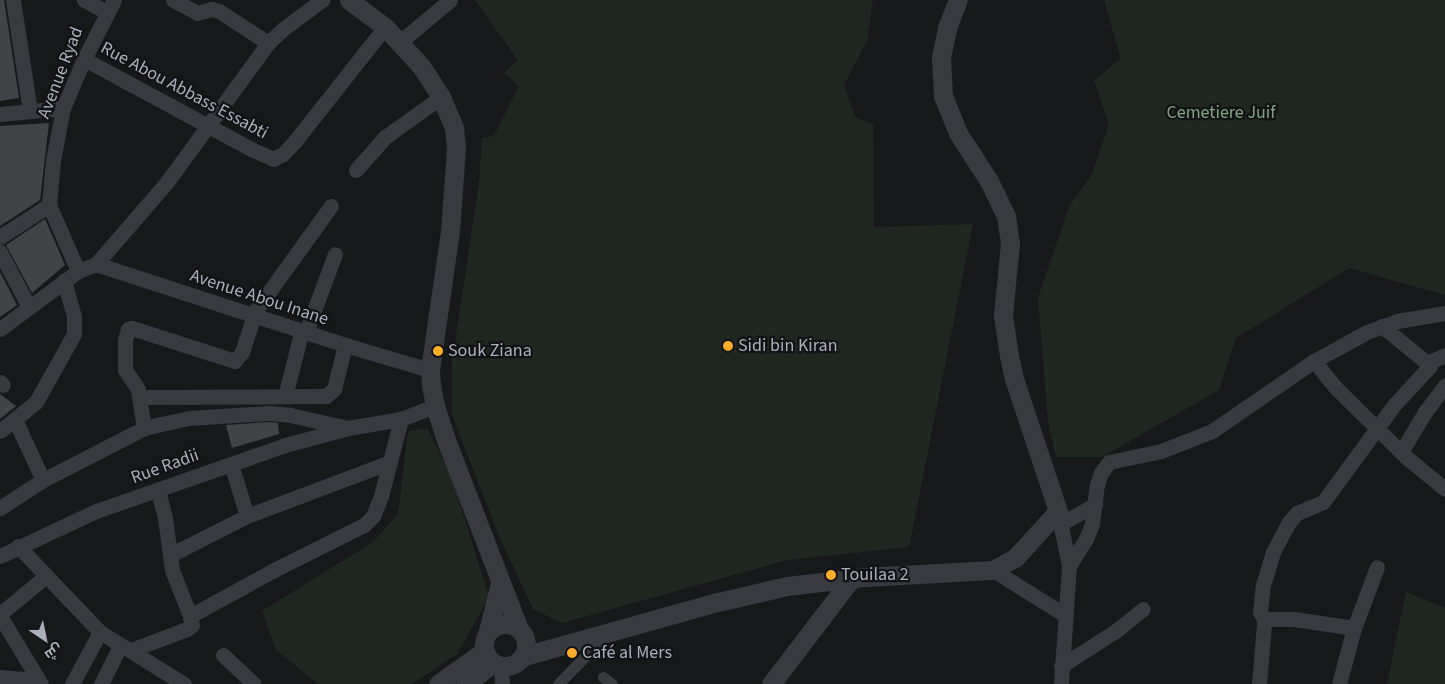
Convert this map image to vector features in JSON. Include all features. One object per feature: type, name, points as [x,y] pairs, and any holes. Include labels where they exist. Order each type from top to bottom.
[{"type":"street","points":[[13,0],[30,111]]},
{"type":"street","points":[[84,0],[110,6]]},
{"type":"street","points":[[173,0],[197,13],[214,9],[268,43]]},
{"type":"street","points":[[0,329],[64,280],[78,271],[96,264],[167,182],[268,43],[283,28],[322,0]]},
{"type":"street","points":[[400,42],[450,0]]},
{"type":"street","points":[[958,0],[947,28],[941,57],[943,96],[958,133],[989,182],[1006,216],[1010,244],[1003,315],[1009,356],[1014,378],[1060,517],[1069,566],[1061,684]]},
{"type":"street","points":[[358,2],[400,42],[421,66],[442,97],[454,128],[456,148],[450,230],[430,370],[435,406],[500,583],[520,630],[526,648],[524,656]]},
{"type":"street","name":"Avenue Ryad","points":[[78,271],[49,205],[53,160],[63,108],[110,6]]},
{"type":"street","name":"Rue Abou Abbass Essabti","points":[[84,59],[273,159],[280,157],[342,83],[385,27]]},
{"type":"street","points":[[356,170],[385,137],[442,97]]},
{"type":"street","points":[[0,114],[63,108]]},
{"type":"street","points":[[0,237],[49,205]]},
{"type":"street","points":[[144,428],[136,385],[126,370],[125,340],[128,329],[132,328],[235,361],[242,352],[252,319],[331,206]]},
{"type":"street","points":[[0,252],[29,307]]},
{"type":"street","points":[[285,396],[304,331],[335,254]]},
{"type":"street","name":"Avenue Abou Inane","points":[[96,264],[252,319],[304,331],[430,370]]},
{"type":"street","points":[[0,431],[36,402],[74,334],[74,316],[64,280]]},
{"type":"street","points":[[1069,566],[1086,539],[1095,505],[1097,485],[1101,473],[1109,462],[1161,451],[1212,431],[1314,361],[1382,326],[1445,313]]},
{"type":"street","points":[[1382,326],[1428,365],[1445,384],[1425,412],[1401,452]]},
{"type":"street","points":[[139,398],[326,396],[332,393],[345,345]]},
{"type":"street","points":[[1259,684],[1265,621],[1260,612],[1260,598],[1267,570],[1281,536],[1297,513],[1324,502],[1394,406],[1428,365],[1445,355]]},
{"type":"street","points":[[1314,361],[1335,387],[1401,452],[1445,489]]},
{"type":"street","name":"Rue Radii","points":[[0,556],[96,511],[285,445],[348,428],[401,419],[435,406]]},
{"type":"street","points":[[0,508],[43,480],[144,428],[189,418],[269,412],[348,428]]},
{"type":"street","points":[[190,616],[274,570],[364,525],[376,511],[401,419]]},
{"type":"street","points":[[14,420],[43,480]]},
{"type":"street","points":[[170,555],[247,516],[390,462]]},
{"type":"street","points":[[231,464],[247,516]]},
{"type":"street","points":[[101,684],[126,648],[187,629],[192,625],[175,581],[165,518],[158,490]]},
{"type":"street","points":[[438,684],[495,666],[514,664],[524,656],[610,631],[787,586],[852,578],[993,570],[1016,557],[1060,517],[1095,505]]},
{"type":"street","points":[[18,546],[100,632],[184,684]]},
{"type":"street","points":[[1339,684],[1354,628],[1376,567]]},
{"type":"street","points":[[993,570],[1066,615]]},
{"type":"street","points":[[39,682],[0,615],[46,576]]},
{"type":"street","points":[[771,684],[852,578]]},
{"type":"street","points":[[495,666],[483,644],[500,583]]},
{"type":"street","points":[[1061,666],[1117,630],[1143,609]]},
{"type":"street","points":[[1265,621],[1270,619],[1294,619],[1354,628]]},
{"type":"street","points":[[488,631],[502,623],[520,630],[575,641]]},
{"type":"street","points":[[558,684],[610,631]]},
{"type":"street","points":[[72,684],[100,632]]},
{"type":"street","points":[[223,655],[254,684]]},
{"type":"street","points":[[466,684],[495,666]]},
{"type":"street","points":[[0,677],[39,682]]},
{"type":"green space","points":[[475,0],[873,0],[867,41],[844,85],[855,117],[873,124],[874,227],[973,224],[909,547],[787,560],[562,623],[533,609],[500,538],[452,415],[452,362],[479,183],[482,138],[494,136],[519,86],[504,73],[518,60]]},
{"type":"green space","name":"Cemetiere Juif","points":[[1104,0],[1445,0],[1445,295],[1349,268],[1236,338],[1219,390],[1102,457],[1056,457],[1048,422],[1038,298],[1069,206],[1091,176],[1109,125],[1094,80],[1121,59]]},
{"type":"green space","points":[[427,428],[451,475],[489,597],[457,654],[412,684],[318,684],[276,650],[262,611],[373,542],[398,514],[408,431]]},
{"type":"green space","points":[[1406,592],[1445,608],[1445,684],[1387,684]]},
{"type":"building","points":[[0,0],[4,0],[19,98],[0,101]]},
{"type":"building","points":[[49,123],[40,200],[0,226],[0,126]]},
{"type":"building","points":[[45,219],[65,265],[32,293],[6,245]]},
{"type":"building","points":[[0,272],[17,305],[0,317]]},
{"type":"building","points":[[0,394],[16,406],[0,419]]},
{"type":"building","points":[[278,423],[279,434],[232,448],[226,425]]},
{"type":"place","name":"Sidi bin Kiran","points":[[728,346]]},
{"type":"place","name":"Souk Ziana","points":[[438,351]]},
{"type":"place","name":"Touilaa 2","points":[[831,575]]},
{"type":"place","name":"Café al Mers","points":[[572,653]]}]
